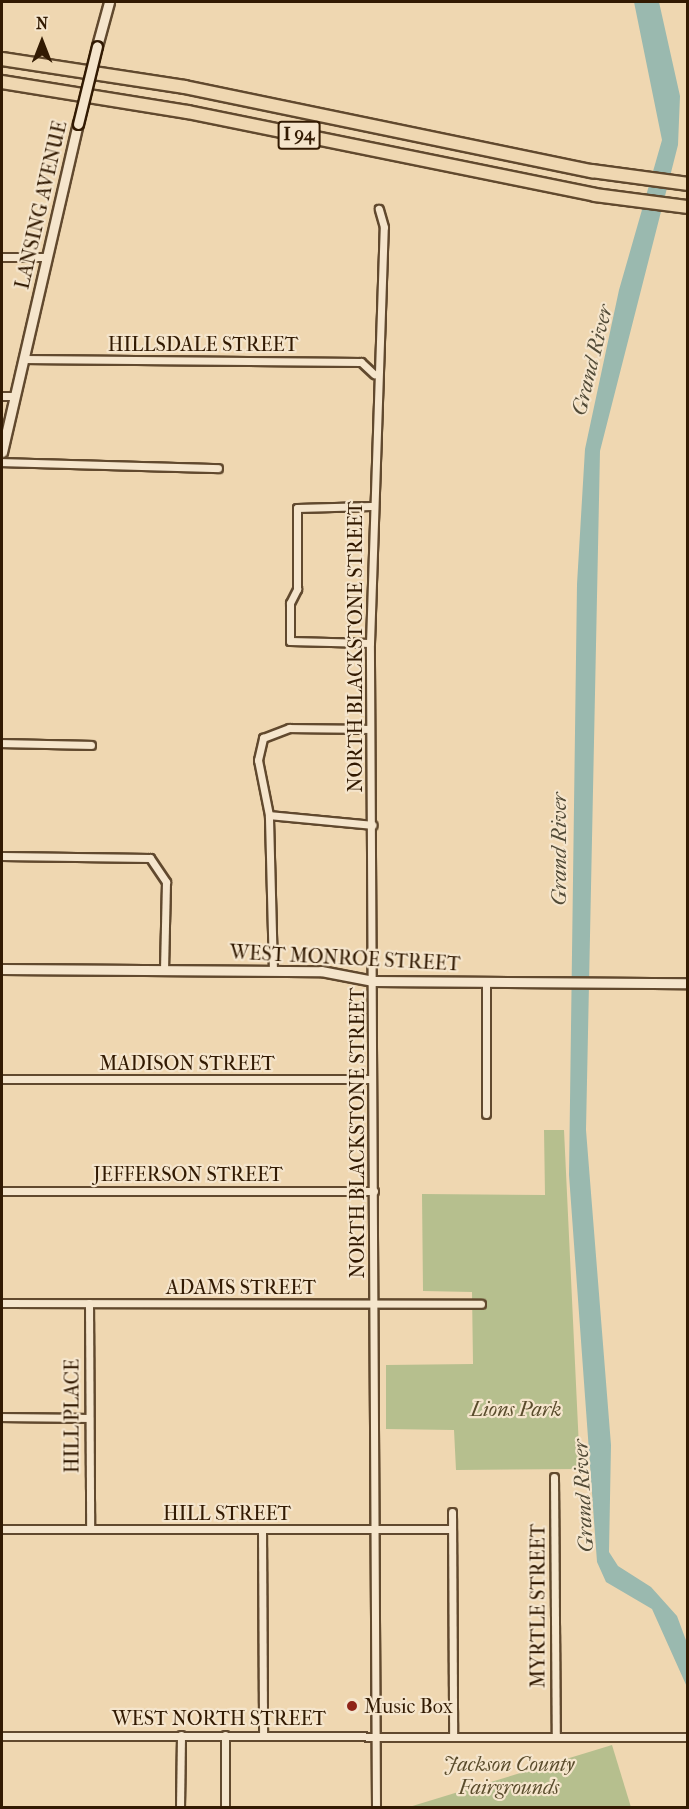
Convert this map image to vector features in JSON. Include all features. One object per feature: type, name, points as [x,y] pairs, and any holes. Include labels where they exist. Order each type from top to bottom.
[{"type":"highway","name":"I 94","points":[[2,59],[185,87],[592,171],[687,183]]},
{"type":"highway","name":"I 94","points":[[2,82],[188,112],[595,195],[687,207]]},
{"type":"street","name":"LANSING AVENUE","points":[[2,452],[78,124],[109,2]]},
{"type":"street","name":"NORTH BLACKSTONE STREET","points":[[376,1808],[370,506],[384,227],[379,209]]},
{"type":"street","points":[[2,257],[48,257]]},
{"type":"street","name":"HILLSDALE STREET","points":[[23,359],[361,362],[375,376]]},
{"type":"street","points":[[2,396],[15,396]]},
{"type":"street","points":[[2,462],[218,468]]},
{"type":"street","points":[[370,506],[297,508],[297,589],[290,603],[290,641],[370,643]]},
{"type":"street","points":[[273,971],[268,815],[258,760],[268,733],[289,728],[370,729]]},
{"type":"street","points":[[2,743],[91,744]]},
{"type":"street","points":[[268,815],[373,825]]},
{"type":"street","points":[[2,856],[150,858],[166,882],[164,969]]},
{"type":"street","name":"WEST MONROE STREET","points":[[2,969],[321,971],[373,981],[687,983]]},
{"type":"street","points":[[486,982],[486,1114]]},
{"type":"street","name":"MADISON STREET","points":[[2,1079],[372,1079]]},
{"type":"street","name":"JEFFERSON STREET","points":[[2,1191],[374,1191]]},
{"type":"street","name":"ADAMS STREET","points":[[2,1303],[481,1304]]},
{"type":"street","name":"HILL PLACE","points":[[89,1303],[90,1529]]},
{"type":"street","points":[[2,1417],[88,1418]]},
{"type":"street","name":"MYRTLE STREET","points":[[554,1477],[556,1736]]},
{"type":"street","points":[[452,1512],[453,1735]]},
{"type":"street","name":"HILL STREET","points":[[2,1529],[452,1529]]},
{"type":"street","points":[[262,1529],[263,1735]]},
{"type":"street","points":[[180,1808],[181,1735]]},
{"type":"street","points":[[225,1735],[225,1808]]},
{"type":"street","name":"WEST NORTH STREET","points":[[2,1736],[687,1737]]},
{"type":"green space","name":"Lions Park","points":[[544,1130],[564,1130],[580,1469],[456,1470],[454,1430],[386,1429],[386,1365],[473,1364],[472,1292],[423,1291],[422,1194],[545,1195]]},
{"type":"green space","name":"Jackson County Fairgrounds","points":[[612,1745],[631,1807],[628,1808],[406,1808]]},
{"type":"water","name":"Grand River","points":[[634,2],[659,2],[680,96],[678,145],[600,451],[586,1130],[611,1445],[609,1552],[618,1566],[651,1587],[677,1616],[687,1643],[687,1687],[652,1609],[606,1582],[597,1562],[569,1175],[577,584],[585,449],[619,290],[662,140]]},
{"type":"place","name":"Music Box","points":[[352,1706]]}]
